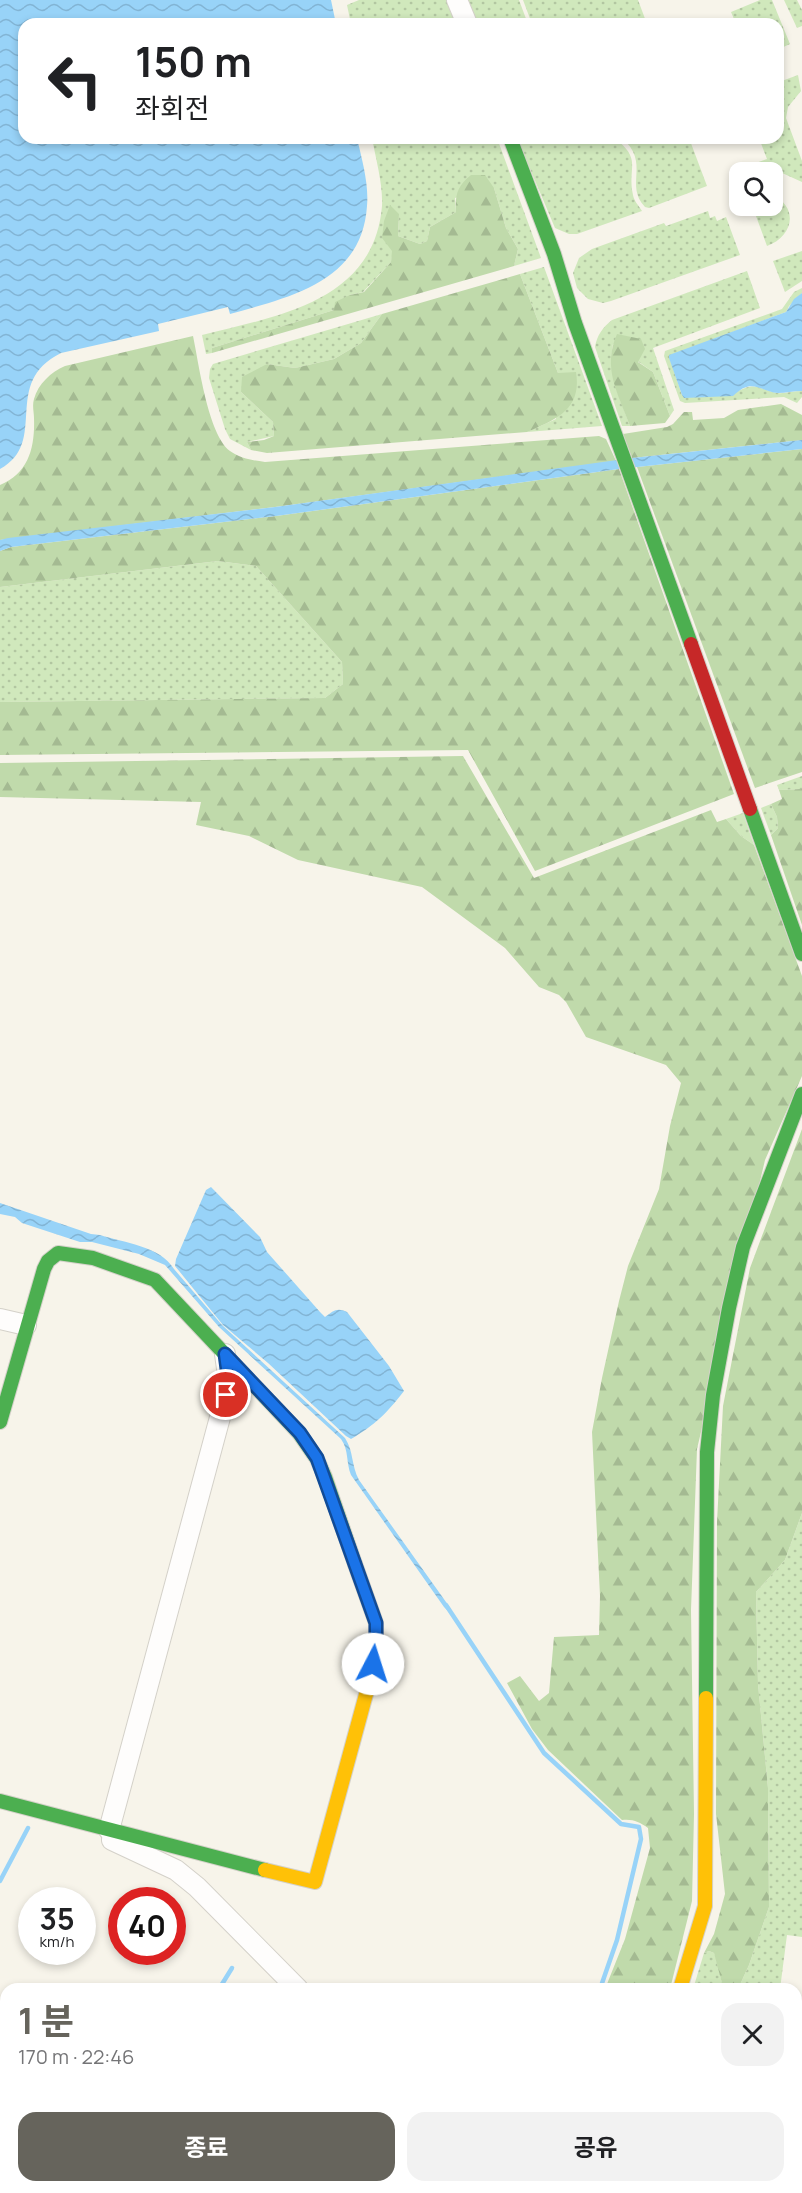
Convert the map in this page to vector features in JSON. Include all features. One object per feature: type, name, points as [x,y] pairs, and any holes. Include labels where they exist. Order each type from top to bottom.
[{"type":"street","points":[[457,0],[464,18]]},
{"type":"street","points":[[512,144],[554,254],[575,323],[802,954]]},
{"type":"street","points":[[682,1983],[705,1906],[707,1452],[713,1395],[743,1247],[802,1094]]},
{"type":"street","points":[[0,1422],[26,1325],[48,1261],[58,1253],[74,1254],[122,1267],[155,1280],[300,1433],[317,1458],[376,1623],[376,1651],[371,1676],[315,1882],[0,1801]]},
{"type":"street","points":[[0,1319],[26,1325]]},
{"type":"street","points":[[109,1830],[226,1395],[228,1376],[225,1354]]},
{"type":"street","points":[[69,1819],[176,1870],[292,1983]]},
{"type":"green space","points":[[359,0],[448,0],[454,18],[350,18],[347,5]]},
{"type":"green space","points":[[468,0],[519,0],[526,18],[474,18]]},
{"type":"green space","points":[[523,0],[638,0],[645,18],[530,18]]},
{"type":"green space","points":[[760,0],[772,0],[779,18],[734,18],[731,12]]},
{"type":"green space","points":[[784,0],[797,0],[802,10],[802,26],[797,28]]},
{"type":"green space","points":[[784,29],[790,44],[784,47]]},
{"type":"green space","points":[[798,75],[801,91],[788,107],[786,118],[802,161],[802,182],[783,173],[783,162],[759,162],[767,159],[761,144],[784,144],[784,80]]},
{"type":"green space","points":[[373,144],[499,144],[541,258],[514,266],[518,249],[506,228],[494,188],[455,198],[456,212],[430,227],[427,241],[420,244],[398,236],[399,214],[391,262],[363,292],[350,295],[334,310],[212,348],[212,353],[206,354],[202,335],[290,311],[317,299],[341,284],[361,264],[375,238],[382,206]]},
{"type":"green space","points":[[520,144],[623,145],[631,158],[633,195],[642,211],[577,234],[569,234],[555,228]]},
{"type":"green space","points":[[627,144],[691,144],[707,186],[649,208],[645,207],[639,199],[635,156]]},
{"type":"green space","points":[[471,175],[485,175],[494,188],[506,228],[518,249],[514,266],[212,353],[212,348],[334,310],[335,302],[364,292],[391,262],[392,251],[382,238],[384,221],[390,205],[399,214],[398,236],[420,244],[427,241],[430,227],[456,212],[458,191]]},
{"type":"green space","points":[[783,202],[790,215],[790,222],[782,236],[767,246],[756,216],[783,216]]},
{"type":"green space","points":[[708,211],[710,218],[715,216],[717,221],[726,217],[740,255],[603,303],[588,299],[577,288],[573,273],[579,258],[592,249],[664,223],[666,226]]},
{"type":"green space","points":[[802,251],[802,281],[785,292],[773,261]]},
{"type":"green space","points":[[544,267],[602,426],[527,432],[556,419],[558,373],[520,274]]},
{"type":"green space","points":[[747,271],[760,308],[653,348],[674,410],[670,416],[653,372],[613,344],[613,376],[630,426],[622,426],[595,347],[603,328],[612,320]]},
{"type":"green space","points":[[520,274],[558,373],[576,372],[575,395],[571,404],[557,417],[527,432],[267,453],[251,450],[247,442],[274,436],[273,422],[241,392],[242,377],[267,364],[295,368],[334,359],[361,343],[382,314]]},
{"type":"green space","points":[[802,288],[802,293],[786,312],[669,356],[682,395],[738,391],[754,386],[777,393],[802,391],[802,397],[797,403],[784,397],[685,403],[680,401],[664,356],[665,351],[782,309],[794,292]]},
{"type":"green space","points":[[382,314],[361,343],[334,359],[295,368],[267,364],[241,392],[273,422],[274,436],[247,442],[251,450],[230,439],[209,378],[213,364]]},
{"type":"green space","points":[[617,334],[641,339],[645,349],[638,362],[653,372],[670,416],[665,423],[630,426],[611,369],[613,346]]},
{"type":"green space","points":[[193,336],[210,415],[216,430],[230,451],[247,459],[265,462],[599,436],[606,439],[616,461],[275,507],[0,540],[0,485],[18,474],[28,458],[34,429],[33,402],[46,379],[65,366]]},
{"type":"green space","points":[[781,404],[802,415],[802,440],[632,458],[623,434],[667,427],[684,412],[692,412],[693,420],[724,418],[738,410]]},
{"type":"green space","points":[[802,449],[802,772],[755,788],[637,467]]},
{"type":"green space","points":[[619,469],[734,794],[535,871],[468,750],[0,755],[0,702],[325,698],[343,684],[342,662],[256,566],[218,561],[0,587],[0,551],[11,547],[276,516]]},
{"type":"green space","points":[[218,561],[256,566],[342,662],[343,684],[325,698],[0,702],[0,587]]},
{"type":"green space","points":[[463,756],[534,878],[711,810],[717,822],[726,819],[741,836],[754,845],[802,976],[802,1076],[765,1160],[697,1449],[691,1610],[694,1814],[692,1901],[672,1983],[607,1983],[625,1939],[650,1848],[648,1828],[636,1821],[622,1820],[548,1750],[532,1729],[507,1683],[520,1676],[539,1701],[549,1693],[554,1637],[599,1635],[600,1596],[592,1432],[619,1301],[628,1266],[659,1189],[670,1126],[681,1083],[666,1065],[586,1037],[566,1002],[559,995],[539,987],[505,948],[422,887],[298,860],[249,836],[196,825],[201,802],[0,797],[0,763]]},
{"type":"green space","points":[[802,776],[802,789],[779,790],[777,785]]},
{"type":"green space","points":[[802,789],[802,925],[771,835],[778,828],[777,817],[771,804],[782,799],[779,790]]},
{"type":"green space","points":[[771,804],[777,817],[778,828],[771,835],[761,808]]},
{"type":"green space","points":[[743,813],[754,845],[741,836],[726,819]]},
{"type":"green space","points":[[802,1129],[802,1513],[785,1560],[756,1592],[758,1684],[768,1788],[769,1907],[741,1983],[722,1983],[714,1953],[709,1951],[704,1953],[714,1934],[725,1894],[716,1814],[717,1522],[723,1406],[750,1268]]},
{"type":"green space","points":[[802,1513],[802,1937],[787,1935],[781,1983],[741,1983],[769,1907],[768,1788],[758,1684],[756,1592],[785,1560]]},
{"type":"green space","points":[[709,1951],[714,1953],[722,1983],[695,1983],[704,1953]]},
{"type":"water","points":[[0,0],[331,0],[335,18],[18,18],[18,144],[358,144],[365,172],[367,206],[362,232],[352,253],[337,269],[319,282],[276,301],[230,314],[228,307],[158,324],[159,331],[61,353],[43,365],[33,380],[28,396],[22,444],[14,457],[0,469]]},
{"type":"water","points":[[802,293],[802,391],[778,393],[751,386],[745,387],[733,396],[684,398],[669,355],[786,312],[794,299]]},
{"type":"water","points":[[802,440],[802,449],[619,469],[276,516],[11,547],[0,551],[0,540],[8,538],[275,507],[632,458]]},
{"type":"water","points":[[211,1187],[260,1237],[267,1252],[325,1317],[333,1311],[347,1312],[389,1366],[404,1391],[380,1418],[351,1439],[223,1325],[175,1266],[206,1190]]},
{"type":"water","points":[[0,1203],[91,1234],[141,1246],[168,1261],[222,1325],[345,1438],[359,1480],[451,1609],[448,1611],[444,1607],[351,1475],[341,1439],[219,1327],[165,1265],[139,1254],[92,1242],[80,1242],[22,1223],[15,1217],[0,1214]]},
{"type":"waterway","points":[[446,1605],[544,1753],[621,1824],[639,1827],[641,1839],[617,1940],[602,1983]]},
{"type":"waterway","points":[[0,1881],[28,1828]]},
{"type":"waterway","points":[[223,1983],[232,1968]]},
{"type":"traffic: fast","points":[[512,144],[554,254],[575,323],[691,644]]},
{"type":"traffic: fast","points":[[750,809],[802,954]]},
{"type":"traffic: fast","points":[[706,1698],[707,1452],[713,1395],[743,1247],[802,1094]]},
{"type":"traffic: fast","points":[[0,1422],[48,1261],[58,1253],[93,1258],[155,1280],[299,1433],[317,1459],[325,1477],[355,1564]]},
{"type":"traffic: fast","points":[[0,1801],[265,1870]]},
{"type":"traffic: slow","points":[[265,1870],[315,1882],[376,1651],[376,1623],[355,1564]]},
{"type":"traffic: slow","points":[[682,1983],[705,1906],[706,1698]]},
{"type":"traffic: jam","points":[[691,644],[750,809]]},
{"type":"route","points":[[226,1395],[228,1376],[225,1354],[300,1433],[317,1458],[376,1623],[376,1651],[373,1664]]}]
